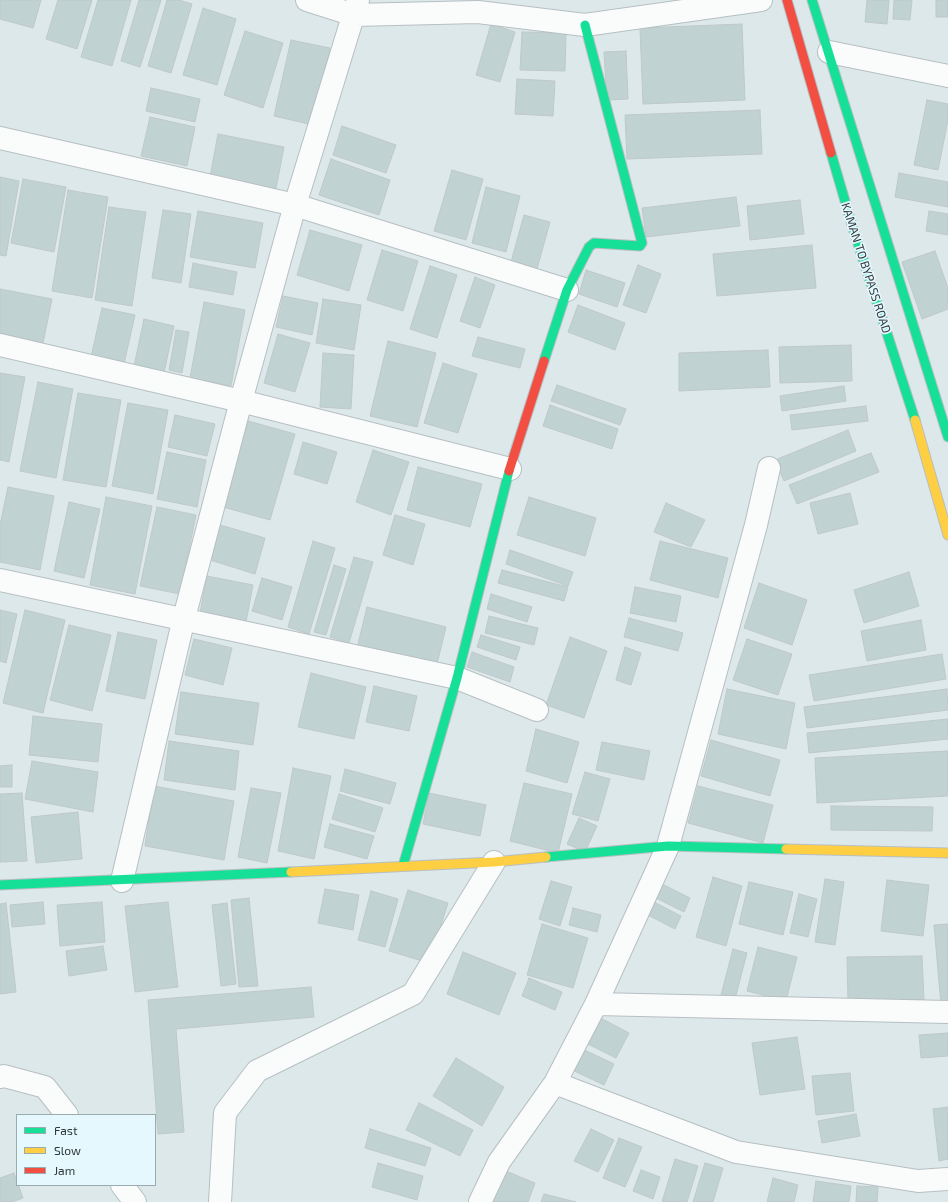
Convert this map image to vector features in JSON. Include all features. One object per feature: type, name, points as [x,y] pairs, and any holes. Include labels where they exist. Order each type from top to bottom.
[{"type":"street","points":[[307,0],[356,7],[478,12],[585,25],[761,0]]},
{"type":"street","name":"KAMAN TO BYPASS ROAD","points":[[787,0],[852,225],[926,453],[948,535]]},
{"type":"street","points":[[812,0],[948,437]]},
{"type":"street","points":[[122,881],[184,618],[241,401],[295,205],[356,7]]},
{"type":"street","points":[[403,866],[457,678],[510,469],[567,290],[589,247],[594,243],[640,246],[642,243],[585,25]]},
{"type":"street","points":[[829,52],[948,76]]},
{"type":"street","points":[[0,138],[295,205],[567,290]]},
{"type":"street","points":[[0,345],[241,401],[510,469]]},
{"type":"street","points":[[480,1202],[500,1162],[555,1083],[596,1004],[668,846],[756,524],[769,468]]},
{"type":"street","points":[[0,580],[184,618],[457,678],[536,710]]},
{"type":"street","points":[[0,885],[122,881],[494,862],[668,846],[948,853]]},
{"type":"street","points":[[220,1202],[225,1113],[257,1071],[413,994],[494,862]]},
{"type":"street","points":[[596,1004],[948,1012]]},
{"type":"street","points":[[0,1077],[4,1076],[45,1087],[66,1114]]},
{"type":"street","points":[[555,1083],[736,1152],[918,1181],[948,1179]]},
{"type":"street","points":[[123,1186],[135,1202]]},
{"type":"building","points":[[0,0],[41,0],[33,28],[0,19]]},
{"type":"building","points":[[58,0],[92,0],[77,49],[46,39]]},
{"type":"building","points":[[98,0],[131,0],[112,66],[81,57]]},
{"type":"building","points":[[139,0],[161,0],[140,67],[121,61]]},
{"type":"building","points":[[167,0],[179,0],[192,4],[171,73],[148,66]]},
{"type":"building","points":[[867,0],[889,0],[887,24],[865,22]]},
{"type":"building","points":[[894,0],[912,0],[910,20],[893,19]]},
{"type":"building","points":[[936,0],[948,0],[948,17],[936,17]]},
{"type":"building","points":[[203,8],[236,19],[217,85],[183,75]]},
{"type":"building","points":[[491,24],[515,32],[500,82],[476,75]]},
{"type":"building","points":[[742,24],[745,100],[643,104],[640,28]]},
{"type":"building","points":[[245,31],[283,43],[263,108],[224,95]]},
{"type":"building","points":[[522,32],[566,33],[565,71],[520,70]]},
{"type":"building","points":[[291,40],[330,48],[313,125],[274,116]]},
{"type":"building","points":[[626,51],[628,99],[607,100],[604,52]]},
{"type":"building","points":[[517,79],[555,81],[553,116],[515,114]]},
{"type":"building","points":[[151,88],[200,99],[195,122],[146,111]]},
{"type":"building","points":[[927,100],[948,104],[948,120],[938,170],[914,165]]},
{"type":"building","points":[[760,110],[762,154],[627,159],[625,115]]},
{"type":"building","points":[[150,117],[195,127],[187,166],[141,156]]},
{"type":"building","points":[[342,126],[396,145],[386,173],[333,155]]},
{"type":"building","points":[[218,134],[284,147],[275,194],[209,182]]},
{"type":"building","points":[[331,159],[390,180],[379,215],[319,195]]},
{"type":"building","points":[[452,170],[483,179],[466,240],[434,231]]},
{"type":"building","points":[[899,173],[948,182],[948,207],[895,197]]},
{"type":"building","points":[[0,177],[19,181],[6,256],[0,255]]},
{"type":"building","points":[[23,179],[66,187],[54,252],[11,243]]},
{"type":"building","points":[[486,187],[520,196],[506,252],[472,243]]},
{"type":"building","points":[[68,190],[108,197],[92,298],[52,291]]},
{"type":"building","points":[[736,197],[740,226],[646,237],[642,208]]},
{"type":"building","points":[[800,200],[804,234],[750,240],[747,206]]},
{"type":"building","points":[[109,207],[146,212],[132,306],[95,300]]},
{"type":"building","points":[[163,210],[191,214],[181,283],[152,278]]},
{"type":"building","points":[[198,211],[263,223],[255,268],[190,257]]},
{"type":"building","points":[[929,211],[948,214],[948,235],[926,231]]},
{"type":"building","points":[[524,215],[550,222],[537,269],[511,262]]},
{"type":"building","points":[[310,230],[362,245],[349,291],[297,275]]},
{"type":"building","points":[[812,245],[816,288],[717,296],[713,254]]},
{"type":"building","points":[[382,250],[418,261],[403,311],[367,300]]},
{"type":"building","points":[[935,251],[948,288],[948,309],[922,319],[902,262]]},
{"type":"building","points":[[193,263],[237,272],[233,295],[189,287]]},
{"type":"building","points":[[638,265],[661,274],[646,313],[623,305]]},
{"type":"building","points":[[430,266],[457,275],[437,338],[410,329]]},
{"type":"building","points":[[586,270],[625,283],[617,307],[579,294]]},
{"type":"building","points":[[475,277],[495,285],[480,328],[460,321]]},
{"type":"building","points":[[0,289],[52,299],[42,348],[0,339]]},
{"type":"building","points":[[283,296],[318,303],[312,335],[276,327]]},
{"type":"building","points":[[323,299],[361,305],[354,350],[316,343]]},
{"type":"building","points":[[204,302],[245,310],[231,386],[190,378]]},
{"type":"building","points":[[578,305],[625,323],[615,350],[568,332]]},
{"type":"building","points":[[102,308],[135,315],[124,364],[91,357]]},
{"type":"building","points":[[144,319],[174,326],[164,373],[134,366]]},
{"type":"building","points":[[176,330],[189,332],[182,373],[169,370]]},
{"type":"building","points":[[278,334],[310,343],[295,392],[264,383]]},
{"type":"building","points":[[478,337],[525,349],[520,368],[472,356]]},
{"type":"building","points":[[388,341],[436,353],[417,427],[370,416]]},
{"type":"building","points":[[851,345],[852,381],[780,383],[779,347]]},
{"type":"building","points":[[768,350],[770,387],[679,391],[679,353]]},
{"type":"building","points":[[323,353],[354,355],[351,409],[320,407]]},
{"type":"building","points":[[443,363],[477,374],[458,433],[424,423]]},
{"type":"building","points":[[0,373],[25,377],[9,462],[0,460]]},
{"type":"building","points":[[38,382],[73,389],[56,478],[20,471]]},
{"type":"building","points":[[557,385],[626,409],[620,425],[551,401]]},
{"type":"building","points":[[844,386],[846,401],[782,411],[780,396]]},
{"type":"building","points":[[78,393],[121,400],[106,487],[63,480]]},
{"type":"building","points":[[128,403],[168,410],[153,494],[112,486]]},
{"type":"building","points":[[550,405],[618,429],[612,449],[543,426]]},
{"type":"building","points":[[866,406],[868,421],[792,430],[790,415]]},
{"type":"building","points":[[175,415],[215,424],[207,456],[168,447]]},
{"type":"building","points":[[248,421],[295,434],[270,520],[223,507]]},
{"type":"building","points":[[848,430],[856,451],[784,481],[775,460]]},
{"type":"building","points":[[303,442],[337,452],[327,484],[294,474]]},
{"type":"building","points":[[373,450],[409,462],[391,515],[356,502]]},
{"type":"building","points":[[167,452],[206,460],[197,507],[157,499]]},
{"type":"building","points":[[871,453],[879,472],[797,504],[789,485]]},
{"type":"building","points":[[418,467],[482,484],[470,527],[407,510]]},
{"type":"building","points":[[8,487],[54,496],[40,570],[0,562],[0,525]]},
{"type":"building","points":[[850,493],[858,524],[818,534],[810,503]]},
{"type":"building","points":[[106,497],[152,506],[135,594],[90,585]]},
{"type":"building","points":[[529,497],[596,518],[585,556],[517,535]]},
{"type":"building","points":[[69,502],[100,509],[84,578],[54,571]]},
{"type":"building","points":[[666,503],[705,520],[691,547],[654,532]]},
{"type":"building","points":[[157,507],[196,515],[180,594],[140,586]]},
{"type":"building","points":[[395,515],[425,524],[413,565],[383,555]]},
{"type":"building","points":[[220,525],[265,538],[255,574],[210,560]]},
{"type":"building","points":[[313,541],[335,548],[309,634],[288,627]]},
{"type":"building","points":[[660,541],[728,558],[718,598],[650,580]]},
{"type":"building","points":[[510,550],[573,572],[568,586],[506,564]]},
{"type":"building","points":[[354,557],[373,562],[349,643],[330,637]]},
{"type":"building","points":[[334,565],[346,569],[326,635],[314,632]]},
{"type":"building","points":[[502,570],[568,587],[564,601],[498,583]]},
{"type":"building","points":[[909,572],[919,606],[864,623],[854,590]]},
{"type":"building","points":[[207,576],[253,585],[246,622],[200,613]]},
{"type":"building","points":[[262,578],[292,587],[282,620],[252,611]]},
{"type":"building","points":[[759,583],[807,600],[792,645],[744,628]]},
{"type":"building","points":[[635,587],[681,596],[676,622],[630,613]]},
{"type":"building","points":[[491,594],[532,607],[527,622],[487,609]]},
{"type":"building","points":[[367,607],[446,627],[436,668],[357,648]]},
{"type":"building","points":[[0,610],[17,614],[6,663],[0,661]]},
{"type":"building","points":[[25,610],[65,620],[43,713],[3,703]]},
{"type":"building","points":[[489,616],[538,628],[534,645],[485,633]]},
{"type":"building","points":[[629,618],[683,633],[678,651],[624,637]]},
{"type":"building","points":[[921,620],[926,650],[867,661],[861,631]]},
{"type":"building","points":[[69,625],[111,635],[92,711],[50,700]]},
{"type":"building","points":[[118,632],[157,640],[145,699],[106,691]]},
{"type":"building","points":[[481,635],[520,647],[516,660],[477,647]]},
{"type":"building","points":[[570,637],[607,651],[584,718],[546,705]]},
{"type":"building","points":[[194,639],[232,648],[223,685],[185,675]]},
{"type":"building","points":[[747,639],[792,654],[778,695],[733,680]]},
{"type":"building","points":[[625,647],[641,653],[631,685],[616,680]]},
{"type":"building","points":[[472,652],[514,667],[510,682],[467,667]]},
{"type":"building","points":[[942,654],[946,679],[814,701],[809,675]]},
{"type":"building","points":[[311,673],[366,687],[354,739],[298,727]]},
{"type":"building","points":[[374,686],[417,696],[409,731],[366,722]]},
{"type":"building","points":[[727,689],[795,703],[786,749],[718,734]]},
{"type":"building","points":[[947,689],[948,710],[807,728],[804,707]]},
{"type":"building","points":[[181,692],[259,703],[253,745],[175,734]]},
{"type":"building","points":[[33,716],[102,724],[98,762],[29,755]]},
{"type":"building","points":[[948,719],[948,739],[809,753],[807,733]]},
{"type":"building","points":[[536,729],[579,742],[567,783],[526,771]]},
{"type":"building","points":[[711,740],[780,760],[770,796],[701,776]]},
{"type":"building","points":[[169,741],[239,751],[235,790],[164,780]]},
{"type":"building","points":[[602,742],[650,751],[644,780],[596,770]]},
{"type":"building","points":[[948,751],[948,796],[817,803],[815,758]]},
{"type":"building","points":[[32,761],[98,772],[93,812],[25,799]]},
{"type":"building","points":[[12,765],[12,787],[0,787],[0,766]]},
{"type":"building","points":[[293,768],[331,776],[314,859],[278,851]]},
{"type":"building","points":[[345,769],[396,783],[390,804],[340,791]]},
{"type":"building","points":[[585,772],[610,779],[598,821],[572,814]]},
{"type":"building","points":[[524,783],[572,794],[558,853],[510,841]]},
{"type":"building","points":[[154,786],[234,801],[224,860],[145,846]]},
{"type":"building","points":[[698,786],[773,805],[763,843],[688,823]]},
{"type":"building","points":[[251,788],[281,793],[267,863],[238,857]]},
{"type":"building","points":[[22,793],[27,861],[0,862],[0,794]]},
{"type":"building","points":[[429,793],[486,805],[480,836],[423,824]]},
{"type":"building","points":[[339,794],[383,808],[375,832],[332,819]]},
{"type":"building","points":[[831,806],[933,807],[932,831],[831,830]]},
{"type":"building","points":[[78,812],[82,859],[36,863],[31,817]]},
{"type":"building","points":[[579,818],[597,826],[585,852],[567,844]]},
{"type":"building","points":[[330,824],[374,836],[367,859],[324,847]]},
{"type":"building","points":[[713,877],[742,886],[726,946],[696,937]]},
{"type":"building","points":[[825,879],[844,882],[835,945],[815,942]]},
{"type":"building","points":[[887,880],[929,885],[923,936],[881,931]]},
{"type":"building","points":[[551,881],[572,887],[560,926],[539,919]]},
{"type":"building","points":[[749,882],[793,892],[783,935],[739,924]]},
{"type":"building","points":[[660,883],[690,898],[684,912],[654,897]]},
{"type":"building","points":[[325,889],[359,895],[353,930],[318,923]]},
{"type":"building","points":[[408,890],[448,903],[429,963],[389,951]]},
{"type":"building","points":[[371,891],[398,899],[385,947],[358,940]]},
{"type":"building","points":[[799,894],[817,899],[808,937],[790,933]]},
{"type":"building","points":[[249,898],[258,986],[239,987],[231,900]]},
{"type":"building","points":[[650,900],[681,916],[675,929],[644,913]]},
{"type":"building","points":[[43,902],[45,924],[12,927],[10,905]]},
{"type":"building","points":[[102,902],[105,942],[60,946],[57,905]]},
{"type":"building","points":[[168,902],[178,987],[135,992],[125,906]]},
{"type":"building","points":[[6,903],[16,992],[0,994],[0,904]]},
{"type":"building","points":[[227,903],[236,984],[221,986],[212,905]]},
{"type":"building","points":[[573,908],[601,915],[597,932],[569,925]]},
{"type":"building","points":[[542,924],[588,938],[573,988],[527,975]]},
{"type":"building","points":[[948,924],[948,1004],[941,1005],[934,925]]},
{"type":"building","points":[[103,946],[107,970],[69,976],[66,951]]},
{"type":"building","points":[[758,947],[797,957],[786,1001],[747,991]]},
{"type":"building","points":[[733,949],[747,953],[735,999],[721,995]]},
{"type":"building","points":[[463,952],[516,973],[499,1015],[447,994]]},
{"type":"building","points":[[922,956],[924,1000],[848,1001],[847,957]]},
{"type":"building","points":[[529,978],[562,992],[555,1010],[522,996]]},
{"type":"building","points":[[311,987],[314,1017],[176,1029],[184,1132],[158,1134],[148,1000]]},
{"type":"building","points":[[595,1015],[629,1033],[616,1058],[582,1041]]},
{"type":"building","points":[[948,1033],[948,1056],[921,1058],[919,1035]]},
{"type":"building","points":[[797,1037],[805,1089],[760,1095],[752,1043]]},
{"type":"building","points":[[578,1047],[614,1064],[604,1085],[568,1068]]},
{"type":"building","points":[[456,1058],[504,1087],[482,1126],[433,1096]]},
{"type":"building","points":[[850,1073],[854,1111],[816,1115],[812,1076]]},
{"type":"building","points":[[419,1103],[473,1130],[460,1156],[406,1130]]},
{"type":"building","points":[[948,1107],[948,1159],[939,1161],[933,1109]]},
{"type":"building","points":[[856,1114],[860,1136],[822,1143],[818,1121]]},
{"type":"building","points":[[370,1129],[431,1148],[425,1166],[365,1148]]},
{"type":"building","points":[[591,1129],[614,1140],[598,1172],[574,1161]]},
{"type":"building","points":[[619,1138],[642,1147],[625,1187],[603,1178]]},
{"type":"building","points":[[675,1159],[698,1166],[687,1202],[662,1202]]},
{"type":"building","points":[[378,1163],[423,1176],[417,1200],[372,1187]]},
{"type":"building","points":[[705,1163],[723,1168],[713,1202],[693,1202]]},
{"type":"building","points":[[501,1169],[535,1183],[528,1202],[488,1202]]},
{"type":"building","points":[[641,1170],[660,1177],[653,1199],[633,1191]]},
{"type":"building","points":[[14,1173],[16,1186],[19,1186],[23,1198],[12,1202],[0,1202],[0,1178]]},
{"type":"building","points":[[773,1178],[798,1185],[794,1202],[767,1202]]},
{"type":"building","points":[[816,1181],[851,1186],[849,1202],[813,1202]]},
{"type":"building","points":[[857,1186],[878,1187],[877,1202],[856,1202]]},
{"type":"building","points":[[544,1194],[576,1202],[541,1202]]},
{"type":"traffic: fast","points":[[812,0],[948,437]]},
{"type":"traffic: fast","points":[[544,361],[567,290],[589,247],[594,243],[640,246],[642,243],[585,25]]},
{"type":"traffic: fast","points":[[831,153],[852,225],[915,420]]},
{"type":"traffic: fast","points":[[403,866],[457,678],[509,471]]},
{"type":"traffic: fast","points":[[546,857],[668,846],[786,849]]},
{"type":"traffic: fast","points":[[0,885],[291,872]]},
{"type":"traffic: slow","points":[[915,420],[948,535]]},
{"type":"traffic: slow","points":[[786,849],[948,853]]},
{"type":"traffic: slow","points":[[291,872],[494,862],[546,857]]},
{"type":"traffic: jam","points":[[787,0],[831,153]]},
{"type":"traffic: jam","points":[[509,471],[544,361]]}]
